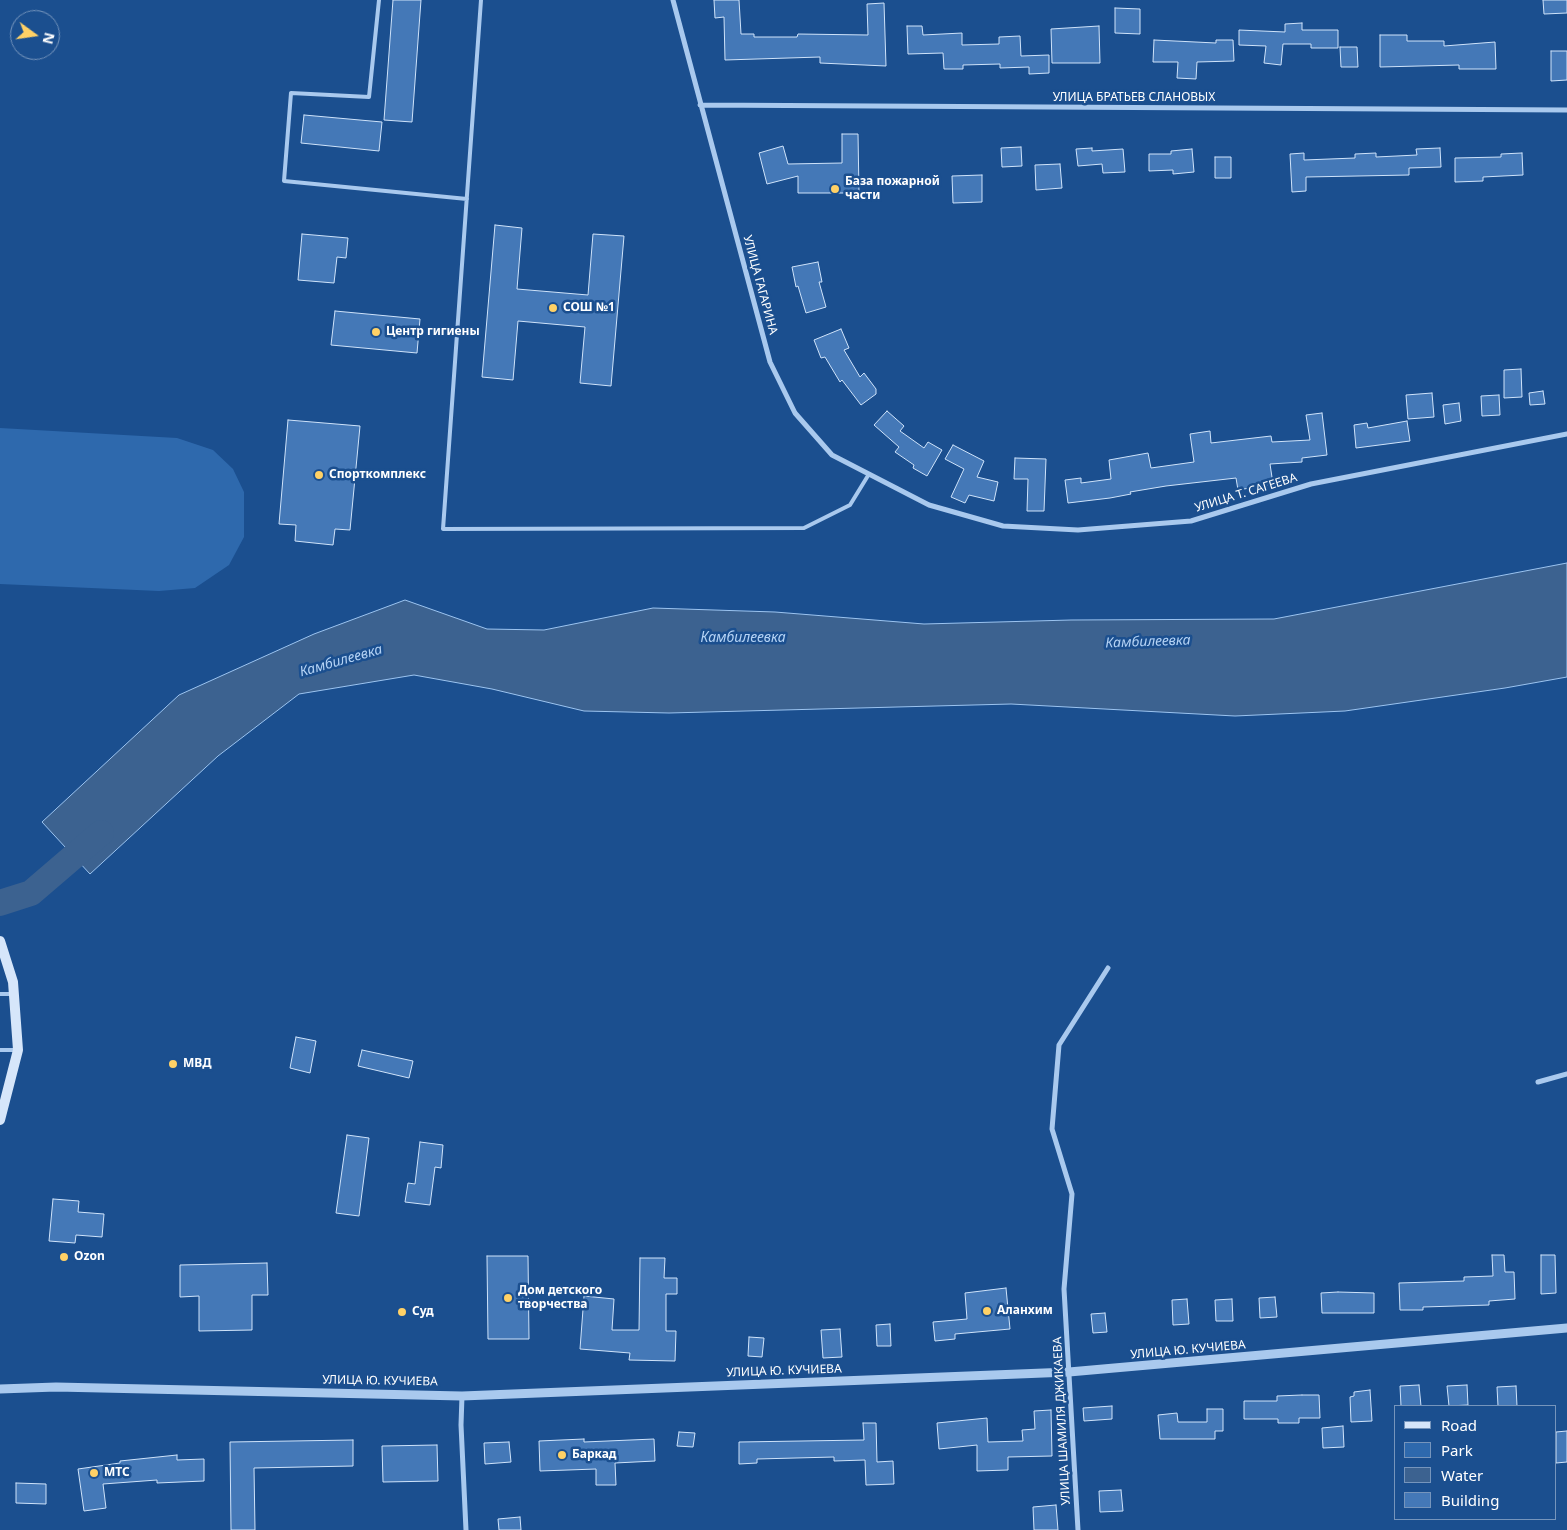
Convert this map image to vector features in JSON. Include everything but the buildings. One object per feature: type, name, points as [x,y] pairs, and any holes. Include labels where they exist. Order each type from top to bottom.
[{"type":"main road","points":[[0,941],[13,982],[18,1050],[0,1120]]},
{"type":"street","name":"УЛИЦА ГАГАРИНА","points":[[673,0],[770,362],[795,413],[832,455],[929,505]]},
{"type":"street","name":"УЛИЦА БРАТЬЕВ СЛАНОВЫХ","points":[[700,105],[1567,110]]},
{"type":"street","name":"УЛИЦА Т. САГЕЕВА","points":[[929,505],[1003,526],[1078,530],[1191,521],[1311,484],[1567,434]]},
{"type":"street","name":"УЛИЦА ШАМИЛЯ ДЖИКАЕВА","points":[[1078,1530],[1064,1289],[1072,1194],[1052,1129],[1059,1045],[1108,968]]},
{"type":"street","points":[[1538,1082],[1567,1074]]},
{"type":"street","name":"УЛИЦА Ю. КУЧИЕВА","points":[[0,1389],[56,1387],[462,1396],[1069,1372],[1567,1328]]},
{"type":"street","points":[[462,1396],[461,1425],[466,1530]]},
{"type":"lane","points":[[379,0],[369,97],[291,93],[284,181],[466,199]]},
{"type":"lane","points":[[481,0],[443,529],[804,528],[850,505],[869,474]]},
{"type":"lane","points":[[0,994],[14,994]]},
{"type":"lane","points":[[0,1050],[18,1050]]},
{"type":"green space","points":[[0,428],[177,438],[213,450],[233,469],[244,492],[244,537],[229,565],[195,588],[159,591],[0,584]]},
{"type":"water","points":[[1567,563],[1567,677],[1505,688],[1345,711],[1235,716],[1011,704],[669,713],[584,711],[492,689],[414,675],[299,694],[218,756],[90,874],[42,822],[179,695],[314,634],[405,600],[487,629],[544,630],[653,608],[775,612],[924,624],[1071,620],[1274,619]]},
{"type":"waterway","name":"Камбилеевка","points":[[0,903],[31,893],[101,833]]},
{"type":"place","name":"База пожарной части","points":[[835,189]]},
{"type":"place","name":"СОШ №1","points":[[553,308]]},
{"type":"place","name":"Центр гигиены","points":[[376,332]]},
{"type":"place","name":"Спорткомплекс","points":[[319,475]]},
{"type":"place","name":"МВД","points":[[173,1064]]},
{"type":"place","name":"Ozon","points":[[64,1257]]},
{"type":"place","name":"Дом детского творчества","points":[[508,1298]]},
{"type":"place","name":"Аланхим","points":[[987,1311]]},
{"type":"place","name":"Суд","points":[[402,1312]]},
{"type":"place","name":"Баркад","points":[[562,1455]]},
{"type":"place","name":"МТС","points":[[94,1473]]}]
